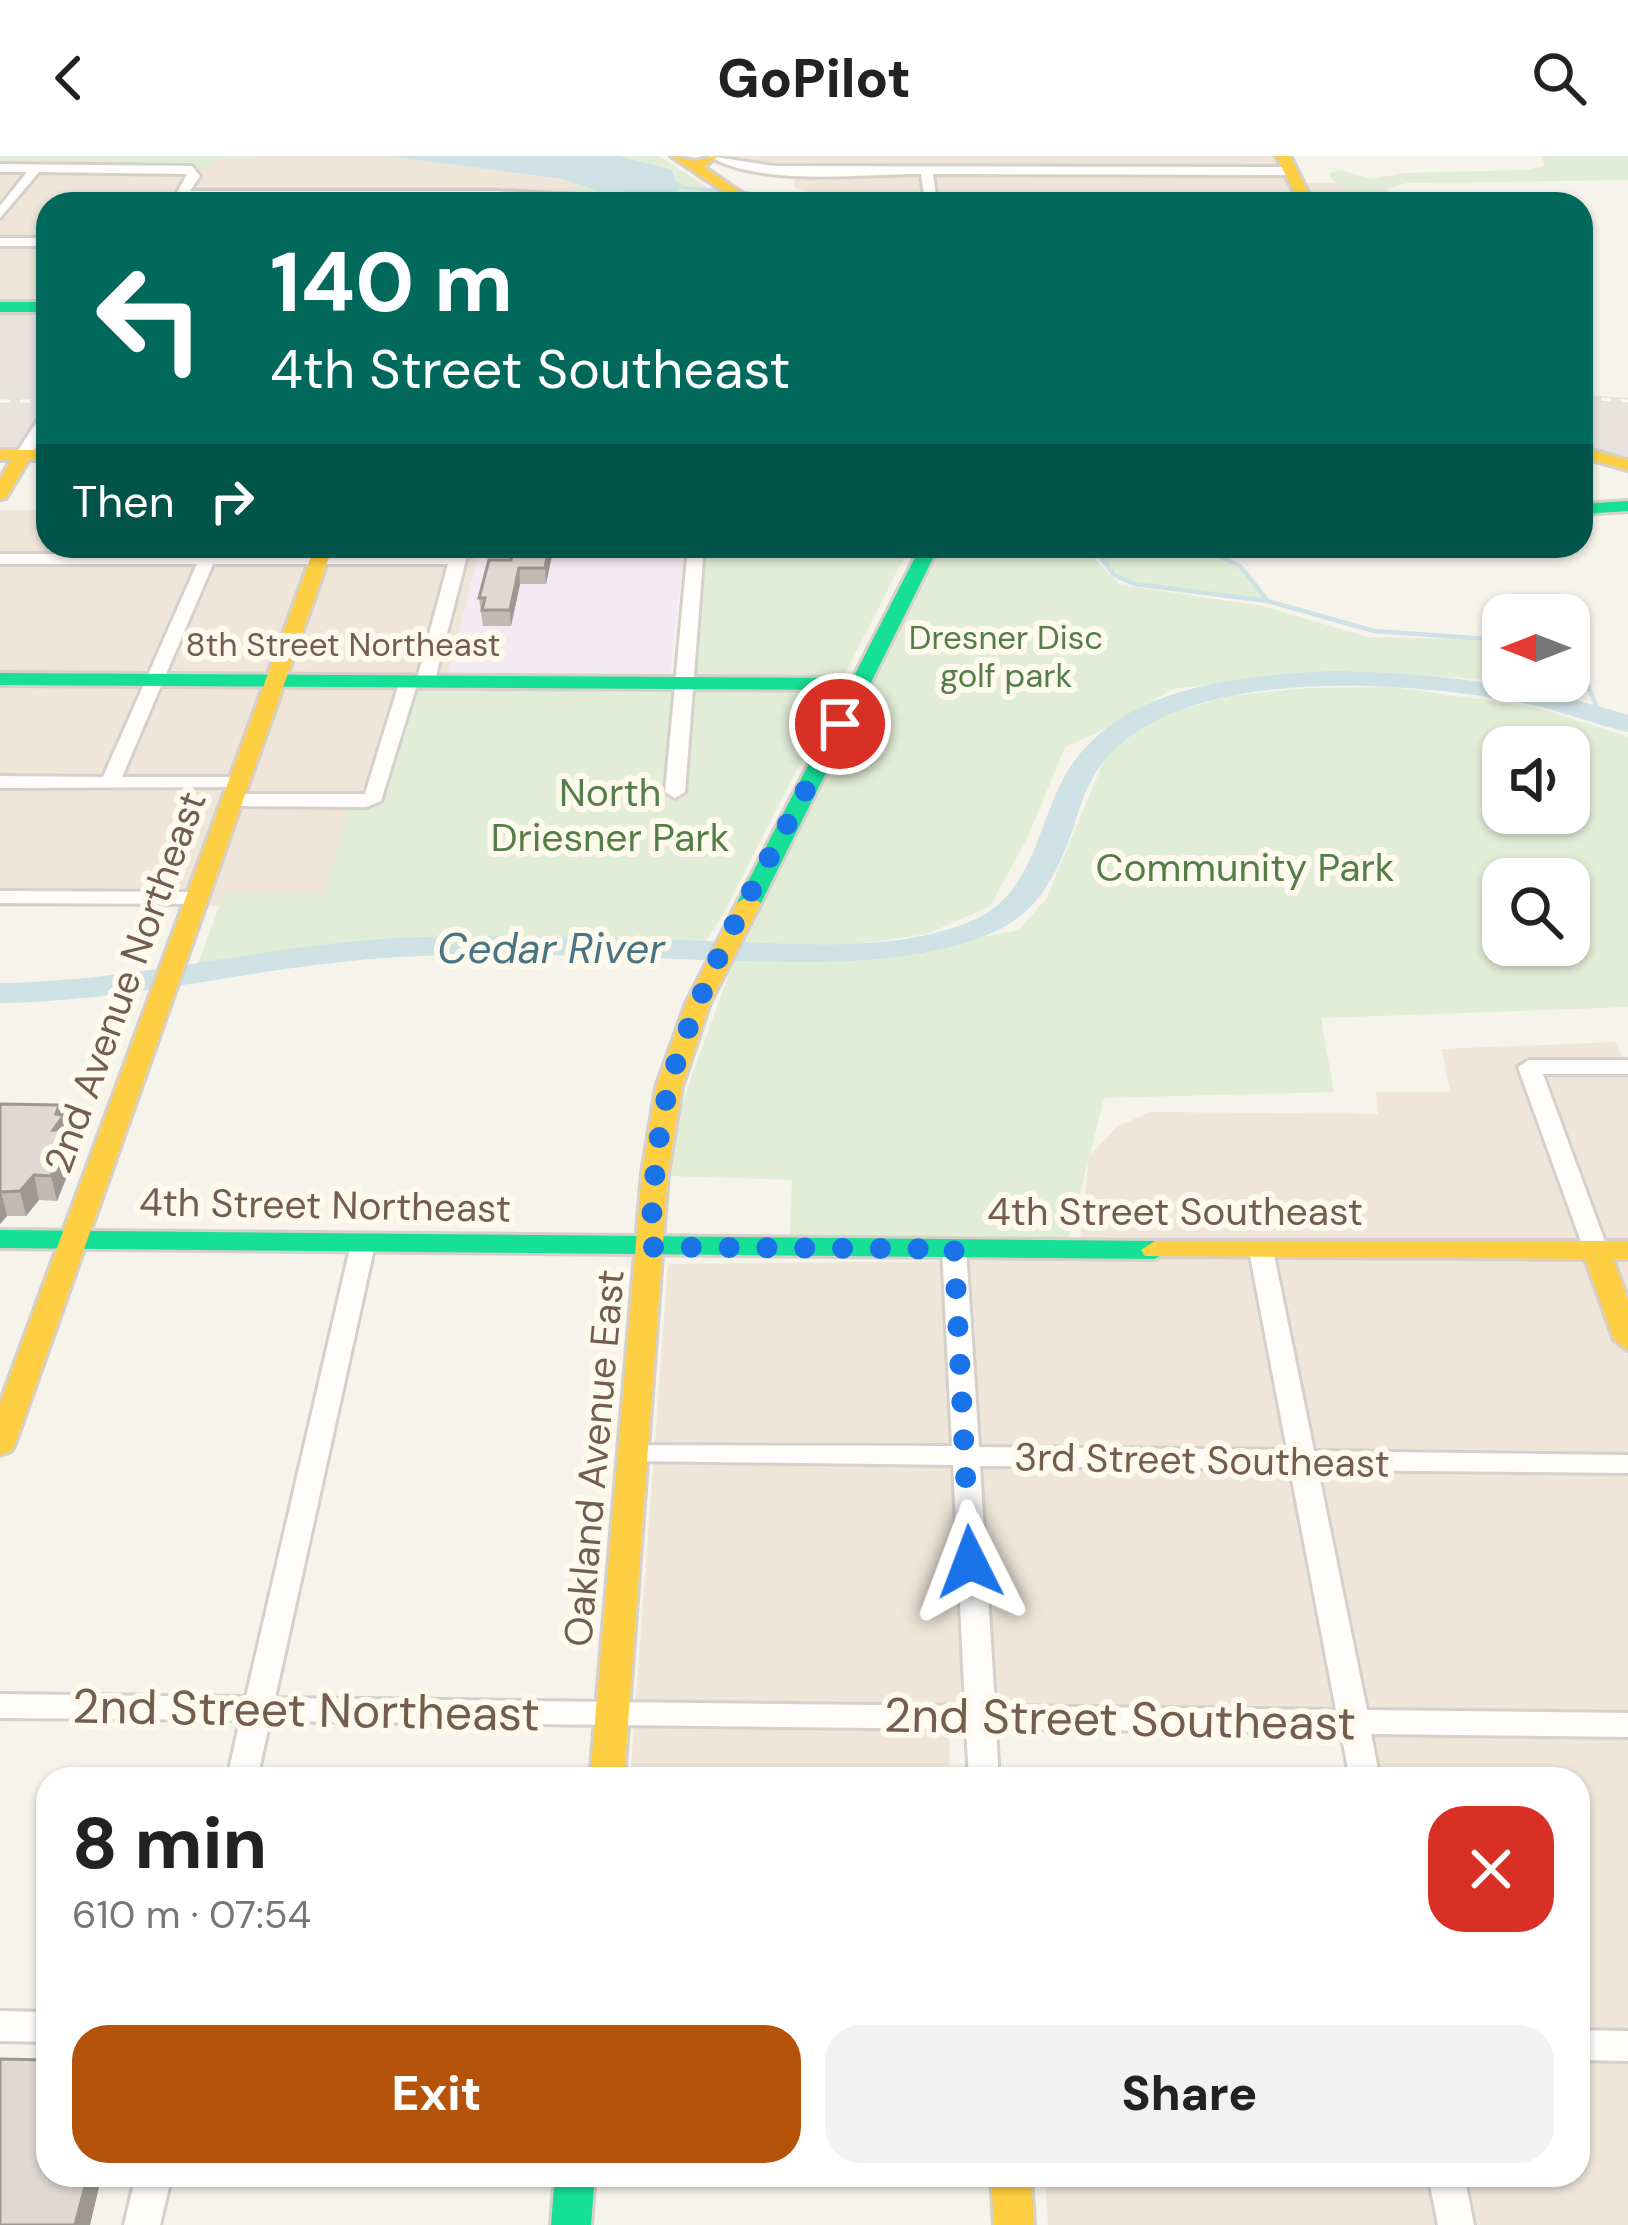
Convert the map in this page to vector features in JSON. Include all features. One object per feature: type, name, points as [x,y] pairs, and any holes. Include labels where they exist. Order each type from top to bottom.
[{"type":"street","points":[[696,161],[761,169],[873,163],[927,171],[1287,163],[1301,192]]},
{"type":"street","points":[[696,161],[735,192]]},
{"type":"street","points":[[0,167],[192,170],[182,192]]},
{"type":"street","points":[[1,212],[36,168]]},
{"type":"street","points":[[927,171],[930,192]]},
{"type":"street","points":[[0,242],[36,242]]},
{"type":"street","points":[[0,307],[36,308]]},
{"type":"street","points":[[0,494],[24,455]]},
{"type":"street","points":[[1593,455],[1628,465]]},
{"type":"street","points":[[1593,508],[1628,506]]},
{"type":"street","points":[[0,559],[36,558]]},
{"type":"street","points":[[110,782],[207,558]]},
{"type":"street","name":"2nd Avenue Northeast","points":[[0,1444],[320,558]]},
{"type":"street","points":[[0,782],[110,782],[366,801],[378,791],[457,558]]},
{"type":"street","points":[[675,792],[696,558]]},
{"type":"street","name":"Oakland Avenue East","points":[[608,1767],[666,1100],[709,980],[924,558]]},
{"type":"street","name":"8th Street Northeast","points":[[0,679],[860,684]]},
{"type":"street","points":[[0,897],[198,898]]},
{"type":"street","points":[[1628,1067],[1529,1067],[1628,1340]]},
{"type":"street","name":"4th Street Northeast","points":[[0,1240],[650,1247]]},
{"type":"street","points":[[245,1767],[363,1244]]},
{"type":"street","name":"4th Street Southeast","points":[[650,1247],[1628,1250]]},
{"type":"street","points":[[954,1249],[983,1767]]},
{"type":"street","points":[[1261,1250],[1362,1767]]},
{"type":"street","name":"3rd Street Southeast","points":[[633,1452],[1628,1464]]},
{"type":"street","name":"2nd Street Northeast","points":[[0,1706],[613,1715]]},
{"type":"street","name":"2nd Street Southeast","points":[[613,1715],[1628,1725]]},
{"type":"street","points":[[0,2026],[36,2027]]},
{"type":"street","points":[[1590,2045],[1628,2046]]},
{"type":"street","points":[[142,2225],[151,2187]]},
{"type":"street","points":[[571,2225],[574,2187]]},
{"type":"street","points":[[1012,2187],[1014,2225]]},
{"type":"street","points":[[1448,2187],[1456,2225]]},
{"type":"shaded area","points":[[386,156],[579,183],[574,192],[36,192],[36,303],[0,303],[0,166],[208,167],[214,160]]},
{"type":"shaded area","points":[[386,156],[619,156],[672,170],[676,182],[682,184],[676,192],[600,191],[563,179]]},
{"type":"shaded area","points":[[724,156],[1292,156],[1304,183],[1383,183],[1388,192],[808,192],[794,187],[794,174],[715,164]]},
{"type":"shaded area","points":[[0,310],[36,310],[36,453],[0,453]]},
{"type":"shaded area","points":[[1593,401],[1628,403],[1628,459],[1593,450]]},
{"type":"shaded area","points":[[0,510],[36,510],[36,558],[478,558],[447,680],[378,791],[351,802],[324,893],[225,893],[219,906],[0,907]]},
{"type":"shaded area","points":[[478,558],[684,558],[670,674],[448,673]]},
{"type":"shaded area","points":[[1616,1042],[1628,1071],[1628,2225],[1048,2225],[1046,2187],[1590,2187],[1590,1767],[1352,1767],[1345,1731],[949,1731],[950,1767],[631,1767],[668,1264],[1078,1260],[1089,1156],[1118,1126],[1151,1112],[1378,1114],[1376,1092],[1450,1092],[1442,1049]]},
{"type":"green space","points":[[0,156],[255,156],[214,160],[208,167],[0,166]]},
{"type":"green space","points":[[386,156],[659,156],[714,192],[574,192],[579,183]]},
{"type":"green space","points":[[1541,156],[1628,156],[1628,180],[1407,183],[1364,192],[1334,182],[1329,174],[1340,170],[1372,179],[1402,173],[1545,166]]},
{"type":"green space","name":"North Driesner Park","points":[[695,558],[904,558],[724,913],[700,950],[421,946],[348,951],[193,977],[224,893],[324,893],[351,801],[366,801],[409,680],[684,681]]},
{"type":"green space","name":"Dresner Disc golf park","points":[[931,558],[1094,558],[1120,585],[1262,606],[1368,637],[1482,641],[1482,681],[1288,676],[1172,689],[1114,725],[1065,747],[1027,839],[990,906],[927,934],[846,946],[738,946]]},
{"type":"green space","points":[[1102,558],[1225,558],[1253,579],[1268,601],[1134,584],[1114,575]]},
{"type":"green space","name":"Community Park","points":[[1394,687],[1538,708],[1628,737],[1628,1007],[1321,1018],[1334,1092],[1104,1098],[1069,1238],[790,1235],[792,1180],[670,1176],[681,1106],[735,957],[861,961],[1019,930],[1046,899],[1105,758],[1134,731],[1173,712],[1229,696],[1308,688]]},
{"type":"building","points":[[547,558],[545,568],[519,568],[510,610],[482,610],[485,598],[479,598],[489,560]]},
{"type":"building","points":[[0,1104],[59,1105],[56,1114],[64,1115],[53,1130],[70,1129],[51,1176],[34,1175],[20,1191],[0,1192]]},
{"type":"building","points":[[0,2059],[36,2060],[36,2187],[85,2187],[75,2225],[0,2225]]},
{"type":"waterway","points":[[680,187],[724,191]]},
{"type":"waterway","points":[[737,191],[743,192]]},
{"type":"waterway","points":[[1102,558],[1114,575],[1134,584],[1268,601]]},
{"type":"waterway","points":[[1224,558],[1240,566],[1268,601]]},
{"type":"waterway","points":[[1268,601],[1374,631],[1482,639]]},
{"type":"waterway","name":"Cedar River","points":[[0,993],[106,988],[421,946],[808,953],[913,945],[981,928],[1025,898],[1090,759],[1123,728],[1167,705],[1275,682],[1391,680],[1523,695],[1628,724]]},
{"type":"waterway","points":[[1590,691],[1600,715]]},
{"type":"railway","points":[[1593,399],[1628,401]]},
{"type":"railway","points":[[0,401],[36,401]]},
{"type":"traffic: fast","points":[[0,307],[36,307]]},
{"type":"traffic: fast","points":[[1593,508],[1628,506]]},
{"type":"traffic: fast","points":[[749,903],[924,558]]},
{"type":"traffic: fast","points":[[0,679],[860,684]]},
{"type":"traffic: fast","points":[[0,1239],[1155,1250]]},
{"type":"traffic: fast","points":[[571,2225],[574,2187]]},
{"type":"traffic: slow","points":[[678,156],[733,192]]},
{"type":"traffic: slow","points":[[694,167],[711,156]]},
{"type":"traffic: slow","points":[[1283,156],[1301,192]]},
{"type":"traffic: slow","points":[[0,455],[36,455]]},
{"type":"traffic: slow","points":[[0,494],[23,455]]},
{"type":"traffic: slow","points":[[1593,455],[1628,465]]},
{"type":"traffic: slow","points":[[0,1444],[320,558]]},
{"type":"traffic: slow","points":[[608,1767],[655,1173],[669,1087],[698,1003],[749,903]]},
{"type":"traffic: slow","points":[[1155,1250],[1628,1250]]},
{"type":"traffic: slow","points":[[1596,1250],[1628,1340]]},
{"type":"traffic: slow","points":[[1012,2187],[1014,2225]]},
{"type":"route","points":[[840,724],[690,1024],[669,1087],[659,1140],[650,1247],[954,1249],[970,1562]]}]
